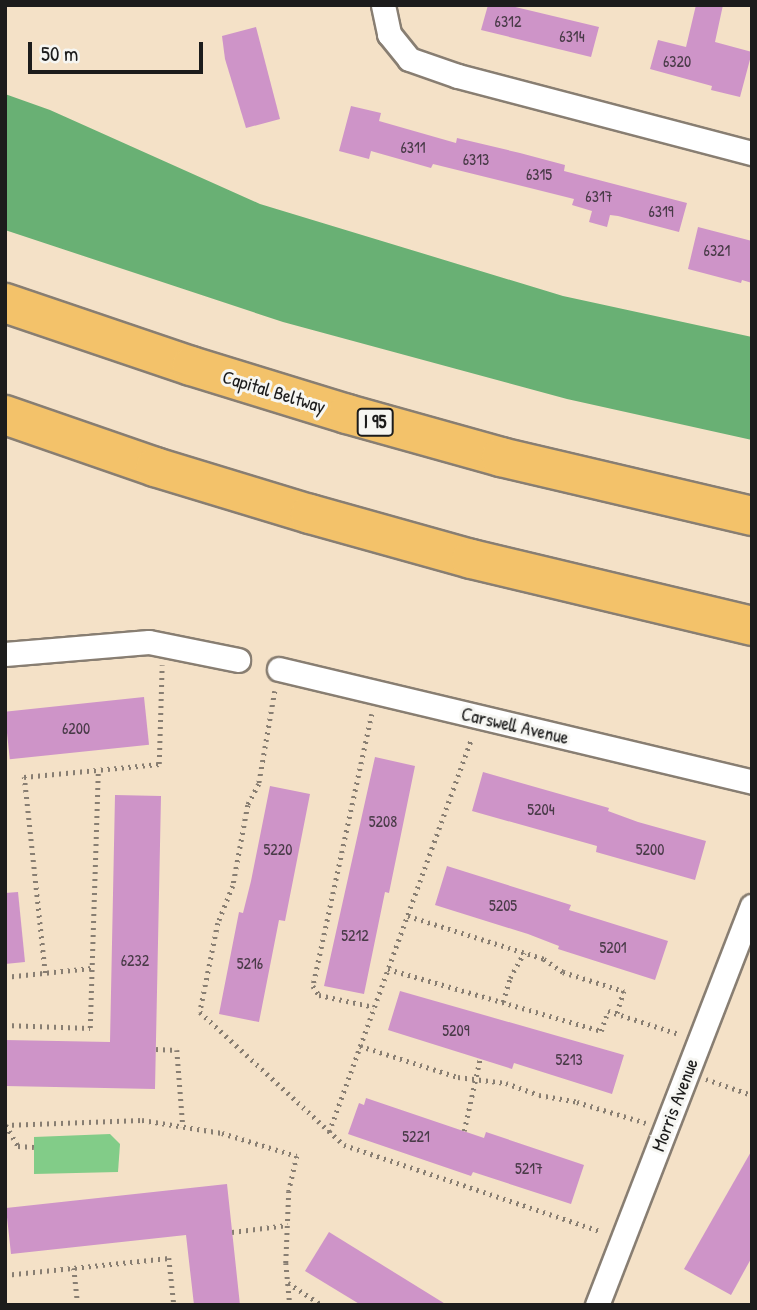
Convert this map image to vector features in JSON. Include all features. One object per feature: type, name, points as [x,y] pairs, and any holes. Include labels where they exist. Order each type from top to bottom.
[{"type":"highway","name":"Capital Beltway","points":[[5,303],[191,366],[347,414],[501,457],[752,516]]},
{"type":"highway","points":[[5,415],[155,467],[310,514],[484,562],[752,626]]},
{"type":"street","points":[[383,5],[389,34],[409,59],[458,76],[752,153]]},
{"type":"street","points":[[5,654],[116,643],[163,643],[238,660]]},
{"type":"street","name":"Carswell Avenue","points":[[279,669],[752,782]]},
{"type":"street","name":"Morris Avenue","points":[[597,1305],[752,906]]},
{"type":"path","points":[[45,973],[24,777],[159,764],[163,643]]},
{"type":"path","points":[[279,669],[259,784],[248,805],[233,886],[218,923],[200,1012],[344,1145],[623,1238]]},
{"type":"path","points":[[374,1007],[319,995],[313,986],[376,694]]},
{"type":"path","points":[[329,1132],[479,718]]},
{"type":"path","points":[[5,1025],[90,1028],[98,770]]},
{"type":"path","points":[[408,916],[544,959],[563,972],[624,991],[617,1014]]},
{"type":"path","points":[[503,1002],[510,978],[524,953]]},
{"type":"path","points":[[5,977],[92,968]]},
{"type":"path","points":[[388,969],[601,1031],[608,1011],[700,1040]]},
{"type":"path","points":[[360,1046],[458,1077],[506,1083],[539,1095],[577,1102],[666,1129]]},
{"type":"path","points":[[156,1049],[177,1050],[183,1127]]},
{"type":"path","points":[[464,1131],[480,1059]]},
{"type":"path","points":[[687,1073],[752,1095]]},
{"type":"path","points":[[34,1147],[18,1146],[5,1125],[142,1120],[222,1133],[298,1156],[289,1191],[287,1283],[290,1305]]},
{"type":"path","points":[[232,1231],[288,1225]]},
{"type":"path","points":[[5,1275],[169,1258],[174,1305]]},
{"type":"path","points":[[75,1268],[78,1305]]},
{"type":"path","points":[[287,1283],[322,1305]]},
{"type":"green space","points":[[5,94],[50,110],[260,204],[563,296],[752,337],[752,440],[567,399],[283,322],[5,230]]},
{"type":"green space","points":[[110,1134],[120,1144],[118,1172],[34,1174],[34,1137]]},
{"type":"building","points":[[488,5],[507,5],[599,27],[591,57],[481,30]]},
{"type":"building","points":[[696,5],[723,5],[715,42],[752,52],[740,97],[711,90],[712,86],[650,69],[658,40],[686,47]]},
{"type":"building","points":[[256,27],[280,119],[246,128],[225,59],[222,36]]},
{"type":"building","points":[[351,106],[381,113],[379,121],[456,143],[457,138],[520,153],[565,165],[564,171],[687,203],[679,232],[610,215],[607,227],[589,222],[592,211],[572,205],[574,199],[433,164],[431,168],[371,151],[369,159],[339,151]]},
{"type":"building","points":[[698,227],[752,241],[752,283],[742,280],[741,283],[688,269]]},
{"type":"building","points":[[144,697],[149,745],[10,759],[5,712]]},
{"type":"building","points":[[375,757],[415,766],[389,893],[385,892],[364,994],[324,986]]},
{"type":"building","points":[[483,772],[609,808],[608,811],[638,822],[706,841],[695,880],[596,852],[597,846],[472,811]]},
{"type":"building","points":[[270,786],[310,794],[285,921],[279,920],[259,1022],[219,1014],[239,912],[243,913],[251,881]]},
{"type":"building","points":[[115,795],[161,796],[155,1089],[5,1086],[5,1040],[110,1042]]},
{"type":"building","points":[[447,866],[571,905],[569,910],[668,941],[655,980],[558,949],[559,946],[528,934],[435,905]]},
{"type":"building","points":[[18,892],[25,962],[5,964],[5,893]]},
{"type":"building","points":[[400,991],[624,1055],[612,1094],[514,1063],[512,1069],[388,1030]]},
{"type":"building","points":[[366,1098],[484,1138],[486,1132],[584,1165],[571,1204],[473,1172],[471,1176],[348,1134],[359,1103],[364,1105]]},
{"type":"building","points":[[752,1150],[752,1257],[731,1295],[684,1269]]},
{"type":"building","points":[[227,1184],[240,1305],[194,1305],[186,1235],[11,1254],[6,1208]]},
{"type":"building","points":[[329,1232],[447,1305],[361,1305],[305,1271]]}]
